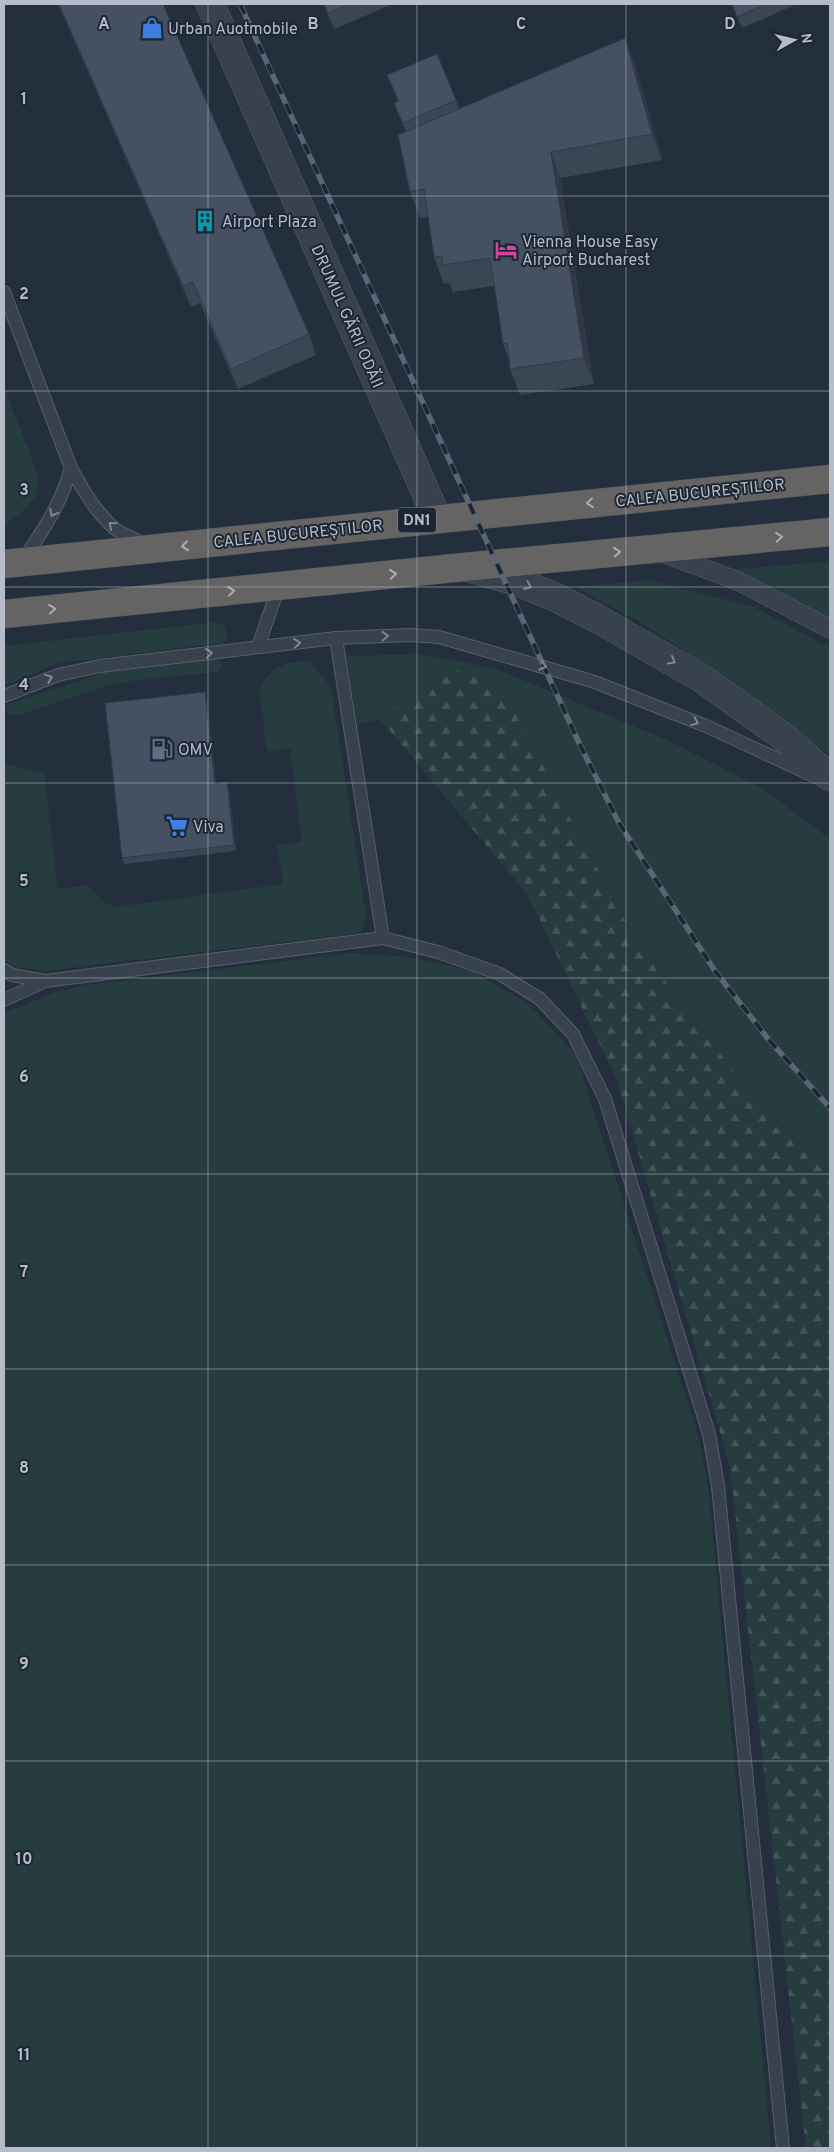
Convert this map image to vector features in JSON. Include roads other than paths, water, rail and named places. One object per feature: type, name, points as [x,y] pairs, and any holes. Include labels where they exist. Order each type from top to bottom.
[{"type":"highway","name":"CALEA BUCUREȘTILOR","points":[[13,563],[830,479]]},
{"type":"highway","points":[[4,614],[830,532]]},
{"type":"street","name":"DRUMUL GĂRII ODĂII","points":[[210,4],[437,518]]},
{"type":"street","points":[[652,549],[738,581],[830,629]]},
{"type":"street","points":[[464,567],[516,581],[555,597],[598,619],[701,678],[781,735],[830,777]]},
{"type":"lane","points":[[4,292],[71,468],[86,495],[115,528],[154,549]]},
{"type":"lane","points":[[13,563],[56,508],[65,489],[71,468]]},
{"type":"lane","points":[[258,647],[279,586]]},
{"type":"lane","points":[[4,696],[58,675],[92,667],[336,638],[410,635],[439,637],[466,643],[592,681],[706,726],[830,784]]},
{"type":"lane","points":[[336,638],[383,938]]},
{"type":"lane","points":[[4,970],[12,975],[45,981],[383,938],[438,952],[500,974],[540,999],[573,1034],[605,1099],[709,1434],[718,1486],[784,2148]]},
{"type":"lane","points":[[4,1000],[45,981]]},
{"type":"railway","points":[[240,4],[580,745],[619,823],[715,971],[769,1040],[830,1108]]},
{"type":"place","name":"Urban Auotmobile","points":[[152,28]]},
{"type":"place","name":"Airport Plaza","points":[[205,221]]},
{"type":"place","name":"Vienna House Easy Airport Bucharest","points":[[506,250]]},
{"type":"place","name":"OMV","points":[[162,749]]},
{"type":"place","name":"Viva","points":[[177,826]]}]
